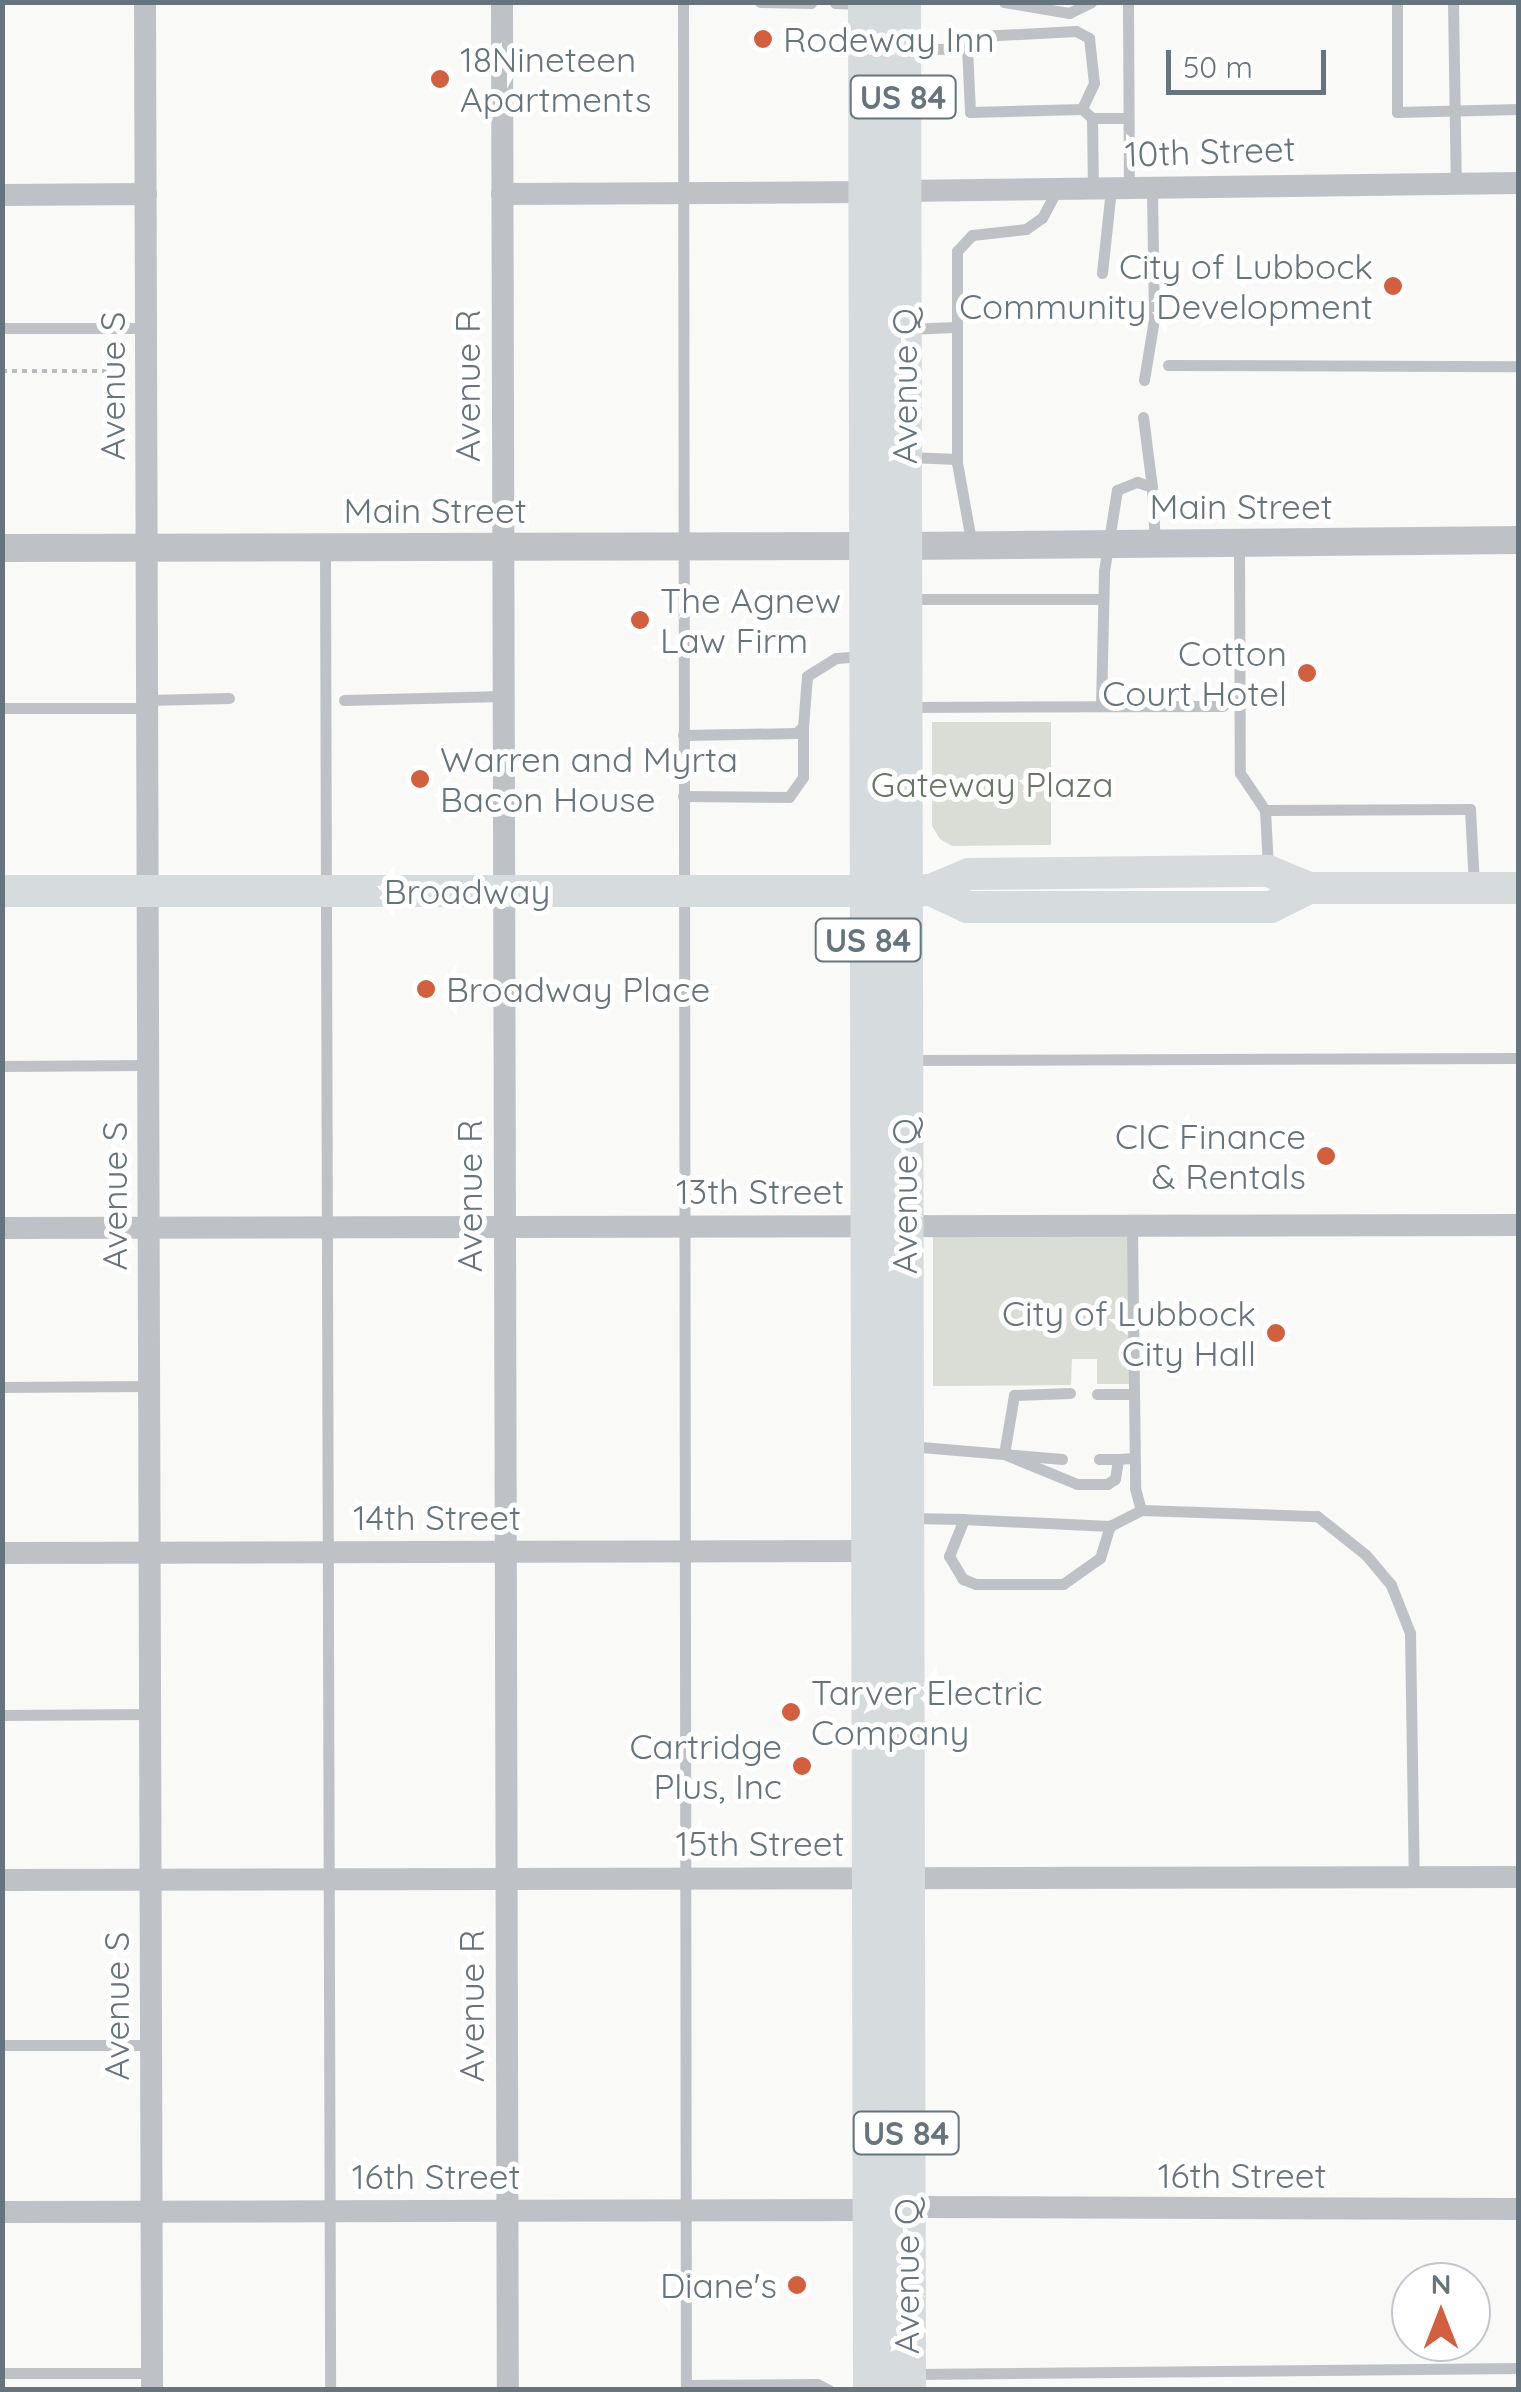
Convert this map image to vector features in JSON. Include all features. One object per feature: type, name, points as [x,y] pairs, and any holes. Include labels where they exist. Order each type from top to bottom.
[{"type":"highway","name":"Avenue Q","points":[[874,17],[886,192],[904,324],[904,457],[868,656],[901,891],[872,1552],[889,1877]]},
{"type":"highway","name":"Avenue Q","points":[[872,2390],[888,2208],[889,1877],[907,1518],[886,1226],[903,1060],[904,599],[886,546],[886,192]]},
{"type":"highway","name":"Avenue Q","points":[[888,2208],[906,2382]]},
{"type":"main road","name":"Broadway","points":[[901,891],[969,874],[1268,871],[1309,888],[1518,888]]},
{"type":"main road","name":"Broadway","points":[[2,891],[901,891],[967,907],[1271,907],[1309,888]]},
{"type":"street","name":"Avenue S","points":[[145,2],[152,2381]]},
{"type":"street","name":"Avenue R","points":[[502,2],[508,2390]]},
{"type":"street","name":"10th Street","points":[[502,194],[1518,183]]},
{"type":"street","points":[[2,195],[146,194]]},
{"type":"street","name":"Main Street","points":[[2,548],[972,546],[1518,540]]},
{"type":"street","name":"13th Street","points":[[2,1228],[1518,1226]]},
{"type":"street","name":"14th Street","points":[[2,1553],[872,1552]]},
{"type":"street","name":"15th Street","points":[[2,1880],[1518,1877]]},
{"type":"street","name":"16th Street","points":[[2,2212],[1518,2209]]},
{"type":"lane","points":[[682,2],[686,2387],[817,2384],[828,2390]]},
{"type":"lane","points":[[760,2],[810,4]]},
{"type":"lane","points":[[1004,2],[1069,13],[1092,2]]},
{"type":"lane","points":[[1102,273],[1121,188],[1128,118],[1128,2]]},
{"type":"lane","points":[[1397,2],[1398,112],[1518,110]]},
{"type":"lane","points":[[1454,2],[1456,183]]},
{"type":"lane","points":[[874,17],[967,48]]},
{"type":"lane","points":[[1128,118],[1087,114],[970,112],[967,48],[980,36],[1076,31],[1089,38],[1094,83],[1087,114],[1121,188],[1154,319],[1144,380]]},
{"type":"lane","points":[[972,546],[957,459],[955,327],[960,242],[1026,229],[1042,218],[1058,190]]},
{"type":"lane","points":[[904,324],[955,327]]},
{"type":"lane","points":[[2,328],[146,328]]},
{"type":"lane","points":[[1168,364],[1518,366]]},
{"type":"lane","points":[[1143,418],[1155,544]]},
{"type":"lane","points":[[904,457],[957,459]]},
{"type":"lane","points":[[1101,706],[1103,600],[1117,490],[1137,482],[1152,487]]},
{"type":"lane","points":[[1239,543],[1240,773],[1264,810],[1268,871]]},
{"type":"lane","points":[[325,547],[330,2390]]},
{"type":"lane","points":[[904,599],[1103,600]]},
{"type":"lane","points":[[684,796],[788,798],[804,778],[802,727],[807,676],[836,658],[868,656]]},
{"type":"lane","points":[[344,700],[503,696]]},
{"type":"lane","points":[[2,708],[230,698]]},
{"type":"lane","points":[[902,708],[1223,706]]},
{"type":"lane","points":[[684,735],[788,736],[802,727]]},
{"type":"lane","points":[[1264,810],[1470,809],[1474,888]]},
{"type":"lane","points":[[903,1060],[1518,1058]]},
{"type":"lane","points":[[2,1066],[148,1066]]},
{"type":"lane","points":[[1132,1226],[1134,1458],[1141,1510]]},
{"type":"lane","points":[[2,1388],[149,1386]]},
{"type":"lane","points":[[1004,1454],[1014,1395],[1070,1393]]},
{"type":"lane","points":[[1097,1394],[1132,1394]]},
{"type":"lane","points":[[904,1446],[1062,1459]]},
{"type":"lane","points":[[1004,1454],[1077,1484],[1108,1484],[1115,1479],[1118,1459]]},
{"type":"lane","points":[[1099,1459],[1134,1458]]},
{"type":"lane","points":[[907,1518],[1110,1526],[1141,1510],[1317,1516],[1338,1528],[1391,1585],[1404,1612],[1413,1661],[1414,1877]]},
{"type":"lane","points":[[964,1519],[949,1556],[963,1578],[976,1584],[1076,1580],[1100,1558],[1110,1526]]},
{"type":"lane","points":[[2,1715],[150,1714]]},
{"type":"lane","points":[[2,2045],[151,2044]]},
{"type":"lane","points":[[906,2382],[1518,2368]]},
{"type":"lane","points":[[2,2374],[152,2381]]},
{"type":"path","points":[[2,371],[147,371]]},
{"type":"green space","name":"Gateway Plaza","points":[[932,722],[1051,722],[1051,845],[952,846],[940,839],[932,826]]},
{"type":"green space","points":[[933,1225],[1132,1226],[1132,1384],[1097,1384],[1097,1359],[1072,1359],[1071,1385],[933,1386]]},
{"type":"place","name":"Rodeway Inn","points":[[763,39]]},
{"type":"place","name":"18Nineteen Apartments","points":[[440,79]]},
{"type":"place","name":"City of Lubbock Community Development","points":[[1393,286]]},
{"type":"place","name":"The Agnew Law Firm","points":[[640,620]]},
{"type":"place","name":"Cotton Court Hotel","points":[[1307,673]]},
{"type":"place","name":"Warren and Myrta Bacon House","points":[[420,779]]},
{"type":"place","name":"Broadway Place","points":[[426,989]]},
{"type":"place","name":"CIC Finance & Rentals","points":[[1326,1156]]},
{"type":"place","name":"City of Lubbock City Hall","points":[[1276,1333]]},
{"type":"place","name":"Tarver Electric Company","points":[[791,1712]]},
{"type":"place","name":"Cartridge Plus, Inc","points":[[802,1766]]},
{"type":"place","name":"Diane's","points":[[797,2285]]}]
